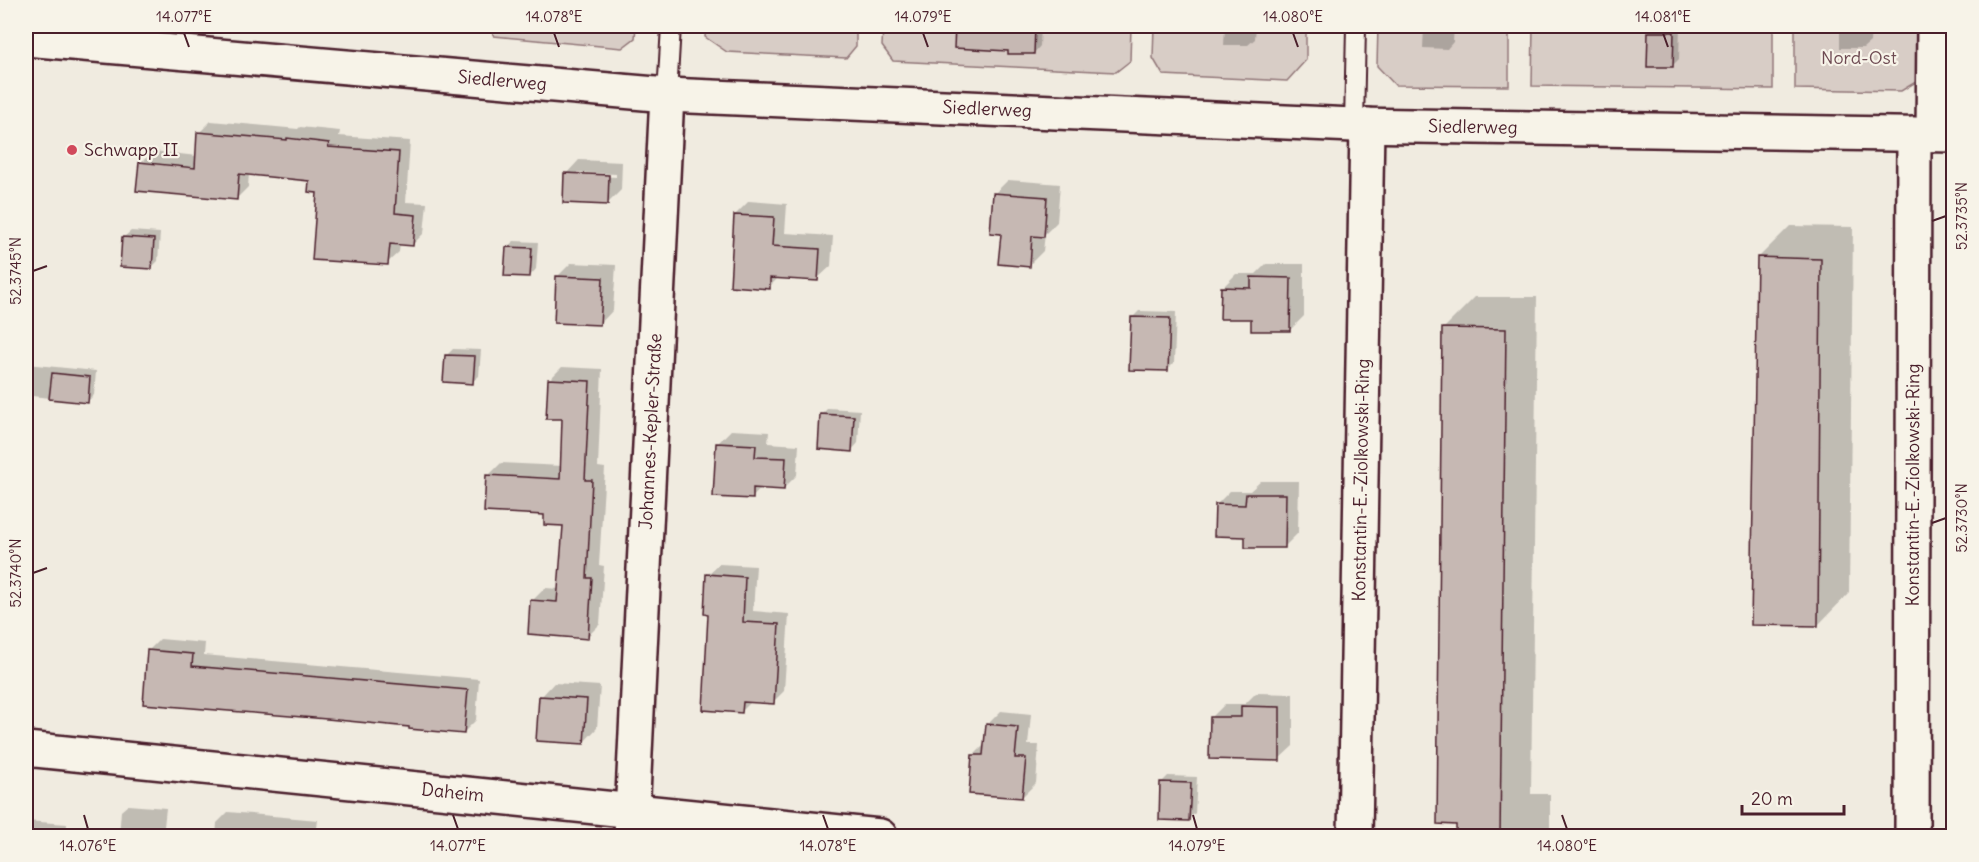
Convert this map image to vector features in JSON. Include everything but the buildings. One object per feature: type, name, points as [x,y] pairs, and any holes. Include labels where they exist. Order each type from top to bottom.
[{"type":"street","name":"Konstantin-E.-Ziolkowski-Ring","points":[[1912,837],[1934,134],[1934,26]]},
{"type":"street","name":"Siedlerweg","points":[[26,39],[667,95],[1361,125],[1934,134]]},
{"type":"street","name":"Johannes-Kepler-Straße","points":[[632,824],[667,95]]},
{"type":"street","name":"Konstantin-E.-Ziolkowski-Ring","points":[[1355,837],[1361,125]]},
{"type":"street","name":"Daheim","points":[[26,749],[632,824],[880,837]]},
{"type":"lane","name":"Johannes-Kepler-Straße","points":[[667,95],[671,26]]},
{"type":"lane","points":[[1356,26],[1361,125]]},
{"type":"green space","points":[[375,26],[454,26],[448,32]]},
{"type":"green space","points":[[488,26],[636,26],[635,38],[622,48],[494,36]]},
{"type":"green space","points":[[706,26],[856,26],[856,46],[846,58],[727,52],[705,37]]},
{"type":"green space","points":[[883,26],[1131,26],[1130,61],[1116,72],[893,61],[882,46]]},
{"type":"green space","points":[[1154,26],[1306,26],[1306,60],[1287,81],[1163,75],[1153,58]]},
{"type":"green space","points":[[1378,26],[1509,26],[1509,86],[1395,85],[1377,66]]},
{"type":"green space","name":"Nord-Ost","points":[[1533,26],[1773,26],[1773,89],[1532,86]]},
{"type":"green space","name":"Nord-Ost","points":[[1795,26],[1923,26],[1924,77],[1901,91],[1795,89]]},
{"type":"place","name":"Schwapp II","points":[[72,150]]}]
